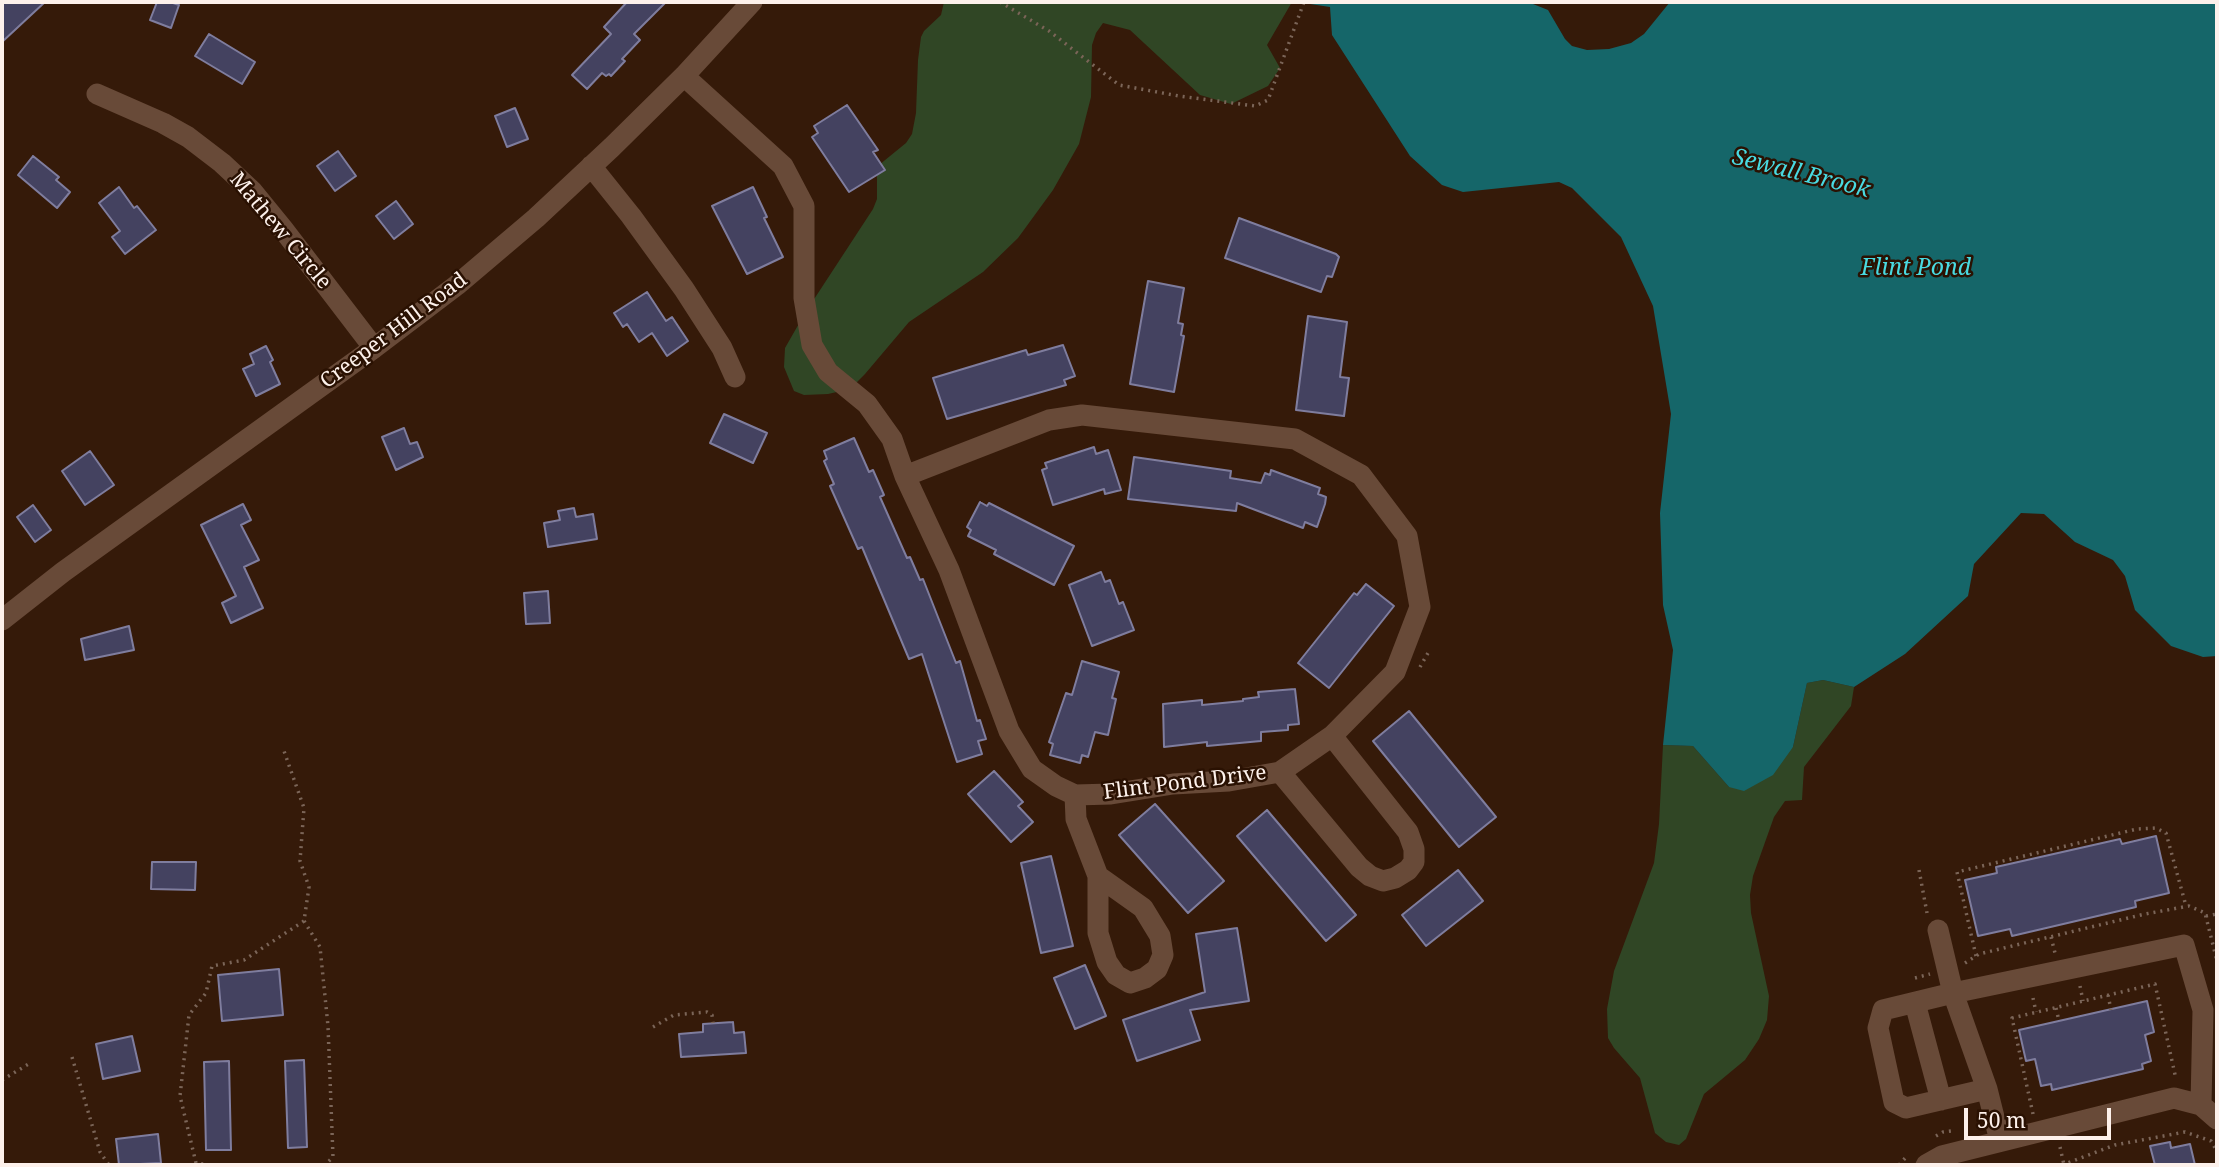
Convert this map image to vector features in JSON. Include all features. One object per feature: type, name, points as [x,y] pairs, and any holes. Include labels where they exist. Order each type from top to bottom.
[{"type":"street","name":"Creeper Hill Road","points":[[2,620],[55,578],[374,348],[486,261],[592,166],[684,76],[752,2]]},
{"type":"street","name":"Flint Pond Drive","points":[[684,76],[783,166],[804,206],[804,298],[812,345],[828,372],[867,404],[892,439],[905,475],[949,570],[1010,734],[1032,769],[1056,786],[1075,795],[1111,794],[1280,772],[1332,736],[1395,672],[1420,607],[1407,536],[1361,475],[1295,439],[1082,415],[1049,419],[905,475]]},
{"type":"street","name":"Mathew Circle","points":[[97,94],[163,123],[188,137],[222,163],[252,191],[374,348]]},
{"type":"street","points":[[592,166],[684,289],[722,348],[735,377]]},
{"type":"street","points":[[1280,772],[1359,867],[1370,876],[1383,881],[1408,870],[1414,862],[1414,849],[1408,832],[1332,736]]},
{"type":"street","points":[[1075,795],[1076,819],[1097,876],[1098,933],[1107,962],[1116,975],[1130,983],[1145,978],[1157,969],[1163,956],[1160,936],[1143,908],[1097,876]]},
{"type":"street","points":[[1938,930],[1953,993],[1987,1089],[2000,1141]]},
{"type":"street","points":[[1987,1089],[1906,1108],[1894,1102],[1878,1028],[1883,1010],[2184,945],[2203,1010],[2201,1105]]},
{"type":"street","points":[[1916,1003],[1941,1100]]},
{"type":"street","points":[[1926,1165],[1942,1156],[2174,1098],[2201,1105],[2217,1119]]},
{"type":"path","points":[[1000,2],[1049,31],[1119,85],[1255,106],[1268,100],[1304,2]]},
{"type":"path","points":[[284,751],[304,808],[300,861],[309,887],[304,920],[320,947],[328,1026],[333,1157],[325,1165]]},
{"type":"path","points":[[1976,956],[1957,872],[2137,829],[2156,828],[2166,833],[2186,906]]},
{"type":"path","points":[[1919,870],[1927,914],[1938,930]]},
{"type":"path","points":[[1960,967],[1976,956],[2186,906],[2205,913],[2217,961]]},
{"type":"path","points":[[2206,916],[2217,914]]},
{"type":"path","points":[[210,1165],[195,1164],[180,1096],[189,1016],[206,993],[212,966],[244,960],[304,920]]},
{"type":"path","points":[[1915,978],[1935,973]]},
{"type":"path","points":[[2033,1114],[2012,1018],[2155,984],[2176,1081]]},
{"type":"path","points":[[2108,995],[2111,1010]]},
{"type":"path","points":[[2056,1008],[2059,1021]]},
{"type":"path","points":[[653,1027],[674,1015],[707,1012],[712,1015],[713,1023]]},
{"type":"path","points":[[72,1057],[100,1152],[109,1165]]},
{"type":"path","points":[[2,1080],[32,1062]]},
{"type":"path","points":[[2059,1141],[2063,1165],[2115,1145],[2185,1132],[2211,1142],[2217,1151]]},
{"type":"green space","points":[[944,2],[1292,2],[1267,45],[1280,68],[1268,86],[1231,104],[1200,95],[1130,30],[1103,23],[1092,45],[1091,97],[1079,144],[1053,190],[1018,238],[983,272],[909,322],[850,389],[828,394],[804,395],[794,391],[784,367],[785,348],[873,209],[877,199],[879,165],[906,143],[912,134],[921,37],[941,15]]},
{"type":"green space","points":[[1823,680],[1854,687],[1851,706],[1804,767],[1802,800],[1785,801],[1774,817],[1753,876],[1751,913],[1769,996],[1767,1020],[1759,1039],[1745,1060],[1704,1094],[1686,1139],[1679,1145],[1666,1142],[1655,1133],[1640,1078],[1608,1038],[1607,1009],[1614,971],[1654,863],[1663,745],[1693,746],[1729,787],[1793,747],[1807,683]]},
{"type":"water","name":"Flint Pond","points":[[1297,2],[1528,2],[1548,10],[1565,39],[1572,46],[1587,50],[1609,49],[1631,43],[1644,34],[1670,2],[2217,2],[2217,656],[2203,657],[2171,646],[2135,610],[2125,576],[2113,560],[2075,542],[2044,514],[2021,513],[1974,564],[1968,596],[1905,654],[1854,687],[1823,680],[1807,683],[1793,747],[1773,775],[1744,791],[1729,787],[1693,746],[1663,745],[1673,650],[1663,605],[1660,513],[1671,414],[1653,306],[1621,237],[1572,188],[1559,182],[1463,192],[1442,185],[1410,156],[1332,35],[1330,7]]},
{"type":"building","points":[[2,2],[45,2],[2,42]]},
{"type":"building","points":[[157,2],[179,5],[171,28],[150,20]]},
{"type":"building","points":[[627,2],[666,2],[634,34],[640,40],[622,59],[625,61],[611,76],[602,73],[587,89],[572,75],[611,34],[604,27]]},
{"type":"building","points":[[209,34],[255,62],[242,84],[195,56]]},
{"type":"building","points":[[847,105],[878,150],[873,152],[885,170],[849,192],[812,137],[818,133],[814,126]]},
{"type":"building","points":[[515,108],[528,139],[507,147],[495,116]]},
{"type":"building","points":[[338,151],[356,176],[335,191],[317,166]]},
{"type":"building","points":[[33,156],[59,177],[56,180],[70,192],[57,208],[18,175]]},
{"type":"building","points":[[119,187],[134,208],[137,206],[156,230],[125,254],[112,237],[120,231],[99,203]]},
{"type":"building","points":[[753,187],[767,217],[764,218],[783,257],[747,274],[712,206]]},
{"type":"building","points":[[396,201],[413,224],[394,239],[376,216]]},
{"type":"building","points":[[1239,218],[1336,254],[1339,257],[1332,277],[1327,276],[1321,292],[1225,258]]},
{"type":"building","points":[[1148,281],[1184,288],[1178,323],[1183,324],[1181,335],[1184,336],[1174,392],[1130,384]]},
{"type":"building","points":[[647,292],[666,321],[672,317],[688,341],[667,356],[652,333],[639,342],[627,324],[623,327],[614,313]]},
{"type":"building","points":[[1308,316],[1347,322],[1340,377],[1349,378],[1344,416],[1296,410]]},
{"type":"building","points":[[1063,345],[1075,376],[1064,380],[1066,385],[947,419],[933,378],[1026,350],[1028,355]]},
{"type":"building","points":[[266,346],[280,384],[256,396],[243,369],[254,364],[250,354]]},
{"type":"building","points":[[724,414],[767,433],[753,463],[710,443]]},
{"type":"building","points":[[404,428],[410,444],[417,442],[423,457],[396,470],[382,437]]},
{"type":"building","points":[[854,438],[869,472],[873,470],[884,495],[880,497],[907,558],[910,557],[920,580],[923,579],[956,663],[960,661],[977,721],[980,720],[986,739],[978,741],[982,754],[957,762],[922,654],[909,659],[862,547],[858,549],[830,486],[834,484],[824,461],[827,459],[824,451]]},
{"type":"building","points":[[1094,447],[1096,454],[1108,450],[1121,490],[1105,494],[1104,489],[1053,505],[1042,470],[1047,468],[1045,463]]},
{"type":"building","points":[[90,451],[114,485],[85,505],[62,471]]},
{"type":"building","points":[[1134,457],[1231,471],[1230,478],[1261,483],[1265,473],[1270,475],[1271,470],[1320,488],[1318,494],[1326,497],[1325,504],[1317,527],[1305,522],[1303,528],[1237,503],[1236,511],[1128,499]]},
{"type":"building","points":[[980,502],[987,506],[989,503],[1074,546],[1054,585],[994,554],[996,550],[968,536],[971,530],[967,527]]},
{"type":"building","points":[[243,504],[251,520],[241,525],[259,560],[244,567],[263,608],[231,623],[222,603],[236,596],[201,525]]},
{"type":"building","points":[[33,505],[51,530],[35,542],[17,517]]},
{"type":"building","points":[[574,508],[576,517],[593,514],[597,539],[548,547],[544,523],[560,520],[558,511]]},
{"type":"building","points":[[1101,572],[1105,582],[1110,580],[1119,604],[1123,602],[1134,630],[1092,646],[1069,585]]},
{"type":"building","points":[[1366,584],[1394,606],[1329,688],[1298,663],[1354,593],[1357,595]]},
{"type":"building","points":[[548,591],[550,623],[526,624],[524,593]]},
{"type":"building","points":[[129,626],[134,650],[85,660],[81,639]]},
{"type":"building","points":[[1082,661],[1119,672],[1112,698],[1116,699],[1108,735],[1095,732],[1088,757],[1082,755],[1080,763],[1050,755],[1053,744],[1049,742],[1066,693],[1072,695]]},
{"type":"building","points":[[1295,689],[1299,724],[1288,725],[1288,730],[1261,732],[1261,741],[1207,746],[1207,742],[1164,747],[1163,704],[1202,700],[1202,705],[1243,701],[1259,697],[1258,692]]},
{"type":"building","points":[[1409,711],[1496,817],[1459,847],[1373,741]]},
{"type":"building","points":[[994,771],[1023,802],[1018,806],[1033,822],[1011,842],[968,794]]},
{"type":"building","points":[[1155,804],[1224,881],[1188,913],[1119,835]]},
{"type":"building","points":[[1267,810],[1356,915],[1326,941],[1237,836]]},
{"type":"building","points":[[2156,836],[2169,893],[2135,901],[2136,907],[2012,936],[2010,929],[1978,936],[1965,880],[1997,873],[1996,867],[2120,839],[2122,844]]},
{"type":"building","points":[[1051,856],[1073,946],[1041,953],[1021,863]]},
{"type":"building","points":[[152,862],[196,862],[195,890],[151,889]]},
{"type":"building","points":[[1458,870],[1483,901],[1426,946],[1402,915]]},
{"type":"building","points":[[1237,928],[1249,1001],[1190,1010],[1200,1040],[1137,1061],[1123,1020],[1205,992],[1196,934]]},
{"type":"building","points":[[1085,965],[1106,1016],[1075,1029],[1054,978]]},
{"type":"building","points":[[279,969],[283,1015],[222,1021],[218,975]]},
{"type":"building","points":[[2147,1001],[2154,1032],[2145,1035],[2151,1061],[2142,1064],[2143,1069],[2052,1090],[2051,1084],[2041,1086],[2035,1059],[2026,1061],[2019,1030]]},
{"type":"building","points":[[733,1022],[734,1033],[744,1032],[746,1053],[681,1057],[679,1034],[703,1032],[703,1024]]},
{"type":"building","points":[[132,1036],[140,1071],[103,1079],[96,1044]]},
{"type":"building","points":[[304,1060],[307,1147],[288,1148],[285,1061]]},
{"type":"building","points":[[229,1061],[231,1150],[206,1150],[204,1062]]},
{"type":"building","points":[[158,1134],[161,1163],[119,1165],[116,1139]]},
{"type":"building","points":[[2170,1142],[2171,1148],[2190,1144],[2195,1165],[2155,1165],[2150,1146]]},
{"type":"water label","name":"Sewall Brook","points":[[1801,174]]}]
